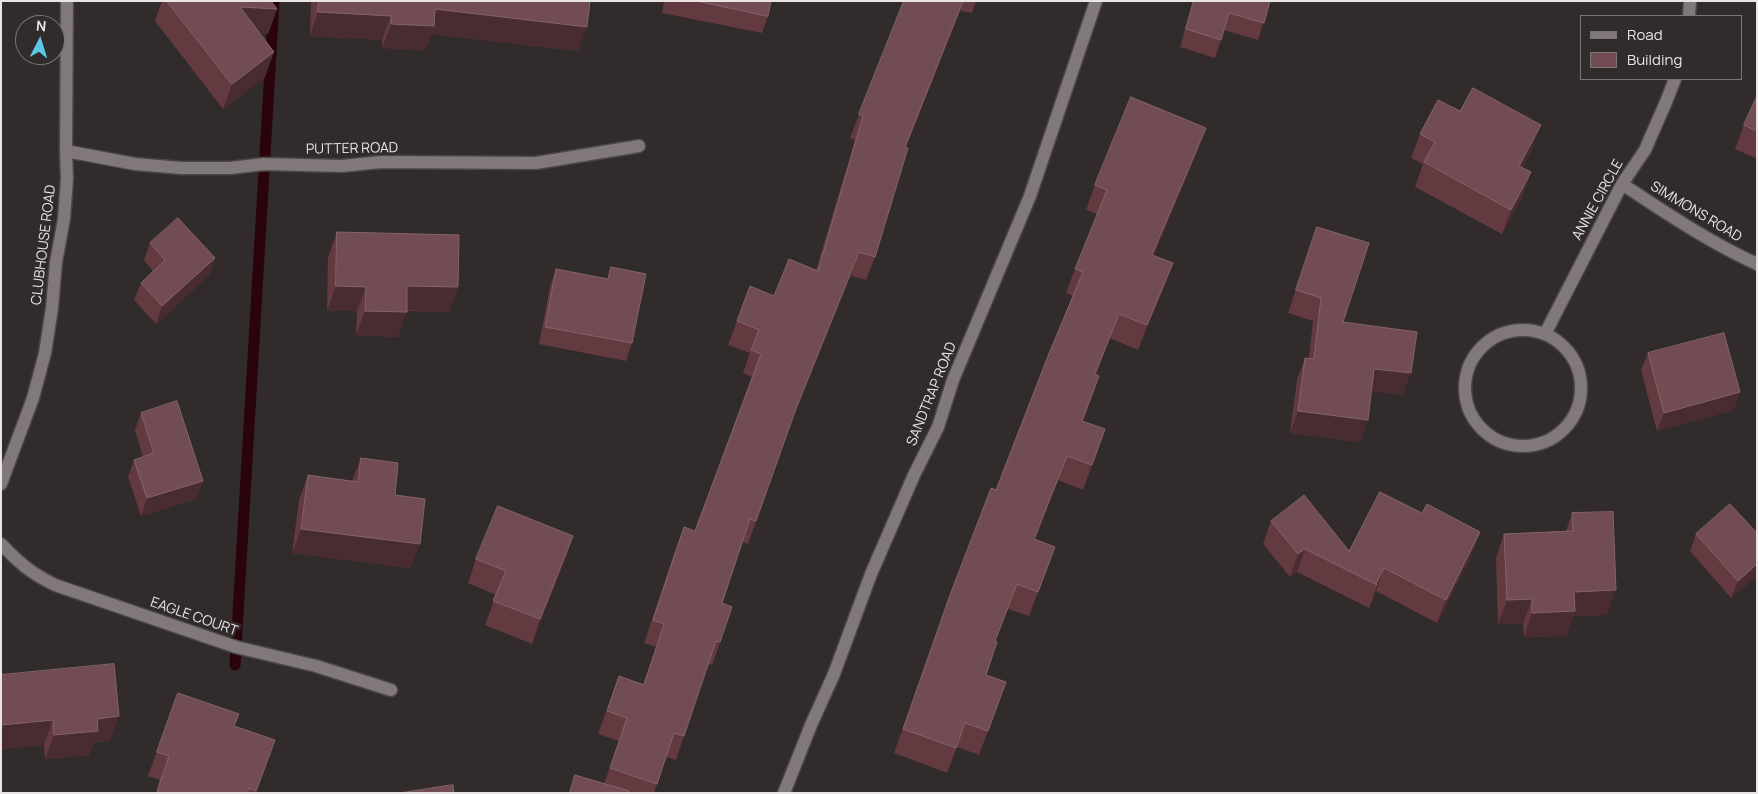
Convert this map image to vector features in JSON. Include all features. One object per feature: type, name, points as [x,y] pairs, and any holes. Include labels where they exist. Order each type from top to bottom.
[{"type":"street","name":"CLUBHOUSE ROAD","points":[[1,484],[33,398],[45,353],[52,308],[56,262],[64,219],[67,179],[67,1]]},
{"type":"street","name":"SANDTRAP ROAD","points":[[784,793],[834,674],[870,574],[938,426],[953,380],[1030,196],[1096,1]]},
{"type":"street","points":[[1689,15],[1690,1]]},
{"type":"street","name":"ANNIE CIRCLE","points":[[1544,334],[1622,184],[1645,150],[1674,80]]},
{"type":"street","name":"PUTTER ROAD","points":[[66,151],[134,164],[181,168],[230,168],[264,164],[342,166],[382,162],[536,163],[639,146]]},
{"type":"street","name":"SIMMONS ROAD","points":[[1622,184],[1695,232],[1728,251],[1757,264]]},
{"type":"street","points":[[1526,330],[1544,334],[1561,344],[1574,359],[1581,377],[1582,397],[1575,416],[1563,431],[1547,442],[1528,446],[1508,445],[1490,436],[1476,423],[1467,406],[1464,387],[1468,369],[1477,352],[1490,340],[1508,332],[1526,330]]},
{"type":"street","name":"EAGLE COURT","points":[[1,544],[19,563],[33,574],[55,585],[236,647],[316,666],[391,690]]},
{"type":"building","points":[[167,1],[271,1],[277,9],[240,7],[274,52],[232,84]]},
{"type":"building","points":[[319,1],[590,1],[587,27],[435,9],[434,26],[391,24],[391,16],[318,12]]},
{"type":"building","points":[[697,1],[771,1],[768,16]]},
{"type":"building","points":[[904,1],[963,1],[905,147],[908,148],[875,257],[859,252],[797,406],[756,521],[750,519],[722,603],[732,607],[720,642],[716,641],[684,736],[674,733],[657,784],[610,768],[627,718],[607,711],[619,676],[644,685],[664,624],[653,620],[684,527],[695,531],[761,354],[751,350],[759,330],[737,321],[750,286],[774,296],[789,259],[818,271],[863,116],[859,114]]},
{"type":"building","points":[[1194,1],[1270,1],[1264,23],[1229,13],[1221,40],[1186,29]]},
{"type":"building","points":[[1473,88],[1541,125],[1519,166],[1531,172],[1511,210],[1424,162],[1435,142],[1420,134],[1438,100],[1460,111]]},
{"type":"building","points":[[1757,96],[1757,131],[1744,125]]},
{"type":"building","points":[[1131,97],[1206,128],[1152,255],[1173,263],[1147,325],[1119,314],[1095,374],[1099,376],[1082,421],[1105,429],[1092,465],[1067,456],[1034,539],[1055,547],[1038,592],[1017,584],[995,641],[997,642],[986,675],[1006,682],[988,731],[965,723],[956,748],[903,729],[950,595],[991,488],[996,490],[1083,272],[1075,269],[1107,190],[1095,185]]},
{"type":"building","points":[[178,218],[215,258],[162,306],[141,283],[165,260],[150,243]]},
{"type":"building","points":[[1317,227],[1369,243],[1343,322],[1417,332],[1411,373],[1374,369],[1368,420],[1298,411],[1305,358],[1314,359],[1321,298],[1296,290]]},
{"type":"building","points":[[337,232],[459,235],[458,287],[407,286],[407,312],[365,311],[366,287],[336,286]]},
{"type":"building","points":[[611,267],[646,274],[632,343],[545,327],[556,269],[608,279]]},
{"type":"building","points":[[1724,333],[1740,392],[1664,413],[1648,353]]},
{"type":"building","points":[[177,401],[203,481],[147,498],[134,460],[154,453],[141,413]]},
{"type":"building","points":[[361,458],[398,463],[395,495],[425,499],[420,544],[301,529],[308,475],[358,482]]},
{"type":"building","points":[[1380,492],[1422,513],[1427,504],[1480,532],[1446,600],[1384,568],[1377,585],[1305,549],[1298,554],[1271,521],[1304,495],[1349,551]]},
{"type":"building","points":[[1730,504],[1757,533],[1757,564],[1738,581],[1696,534]]},
{"type":"building","points":[[498,506],[573,536],[540,619],[493,601],[506,571],[476,559]]},
{"type":"building","points":[[1613,512],[1616,590],[1574,592],[1575,611],[1532,613],[1532,599],[1507,600],[1504,534],[1573,531],[1572,513]]},
{"type":"building","points":[[114,664],[119,716],[97,719],[98,731],[54,735],[53,720],[1,725],[1,675]]},
{"type":"building","points":[[178,693],[239,714],[234,726],[275,740],[256,791],[249,788],[247,793],[161,793],[157,791],[169,756],[157,752]]},
{"type":"building","points":[[575,775],[629,791],[628,793],[570,793]]},
{"type":"building","points":[[453,785],[454,793],[400,793]]},
{"type":"waterway","points":[[235,665],[274,1]]}]
